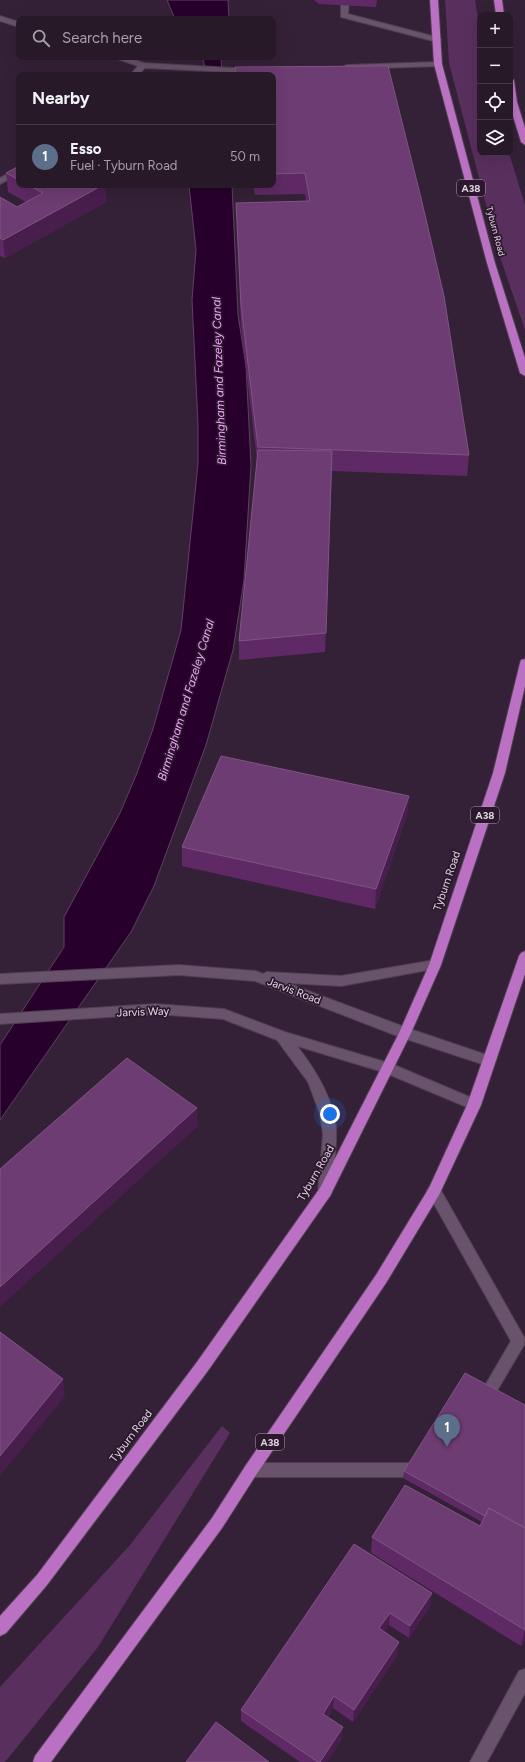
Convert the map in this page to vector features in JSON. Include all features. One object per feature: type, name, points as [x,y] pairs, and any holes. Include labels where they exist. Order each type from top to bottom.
[{"type":"highway","name":"Tyburn Road","points":[[434,0],[438,64],[491,263],[525,372]]},
{"type":"highway","points":[[498,0],[500,12]]},
{"type":"highway","points":[[511,84],[513,102],[525,142]]},
{"type":"highway","name":"Tyburn Road","points":[[0,1628],[42,1580],[202,1367],[325,1192],[405,1033],[435,965],[499,773],[525,663]]},
{"type":"highway","name":"A38","points":[[41,1762],[217,1523],[251,1470],[381,1279],[434,1191],[474,1105],[488,1061],[517,984],[525,956]]},
{"type":"street","points":[[345,0],[344,15],[437,40]]},
{"type":"street","points":[[0,18],[16,24]]},
{"type":"street","points":[[125,60],[143,66],[253,71]]},
{"type":"street","points":[[337,68],[438,64]]},
{"type":"street","points":[[137,72],[143,66]]},
{"type":"street","points":[[0,181],[16,173]]},
{"type":"street","points":[[256,976],[341,981],[435,965]]},
{"type":"street","name":"Jarvis Road","points":[[0,980],[179,970],[256,976],[405,1033],[488,1061]]},
{"type":"street","name":"Jarvis Way","points":[[0,1019],[155,1009],[224,1014],[282,1036],[387,1068],[474,1105]]},
{"type":"street","points":[[282,1036],[310,1073],[324,1106],[329,1128],[325,1192]]},
{"type":"street","points":[[434,1191],[519,1341],[474,1416]]},
{"type":"street","points":[[251,1470],[434,1470]]},
{"type":"street","points":[[478,1762],[525,1677]]},
{"type":"shaded area","points":[[445,0],[475,0],[477,12],[477,156],[510,156],[525,205],[525,330],[499,254],[449,63]]},
{"type":"shaded area","points":[[222,1426],[230,1433],[98,1647],[5,1762],[0,1762],[0,1687],[130,1545]]},
{"type":"water","points":[[167,0],[228,0],[229,16],[174,16]]},
{"type":"water","points":[[204,60],[221,60],[222,72],[206,72]]},
{"type":"water","name":"Birmingham and Fazeley Canal","points":[[189,188],[232,188],[238,315],[246,366],[251,465],[244,580],[233,650],[206,745],[154,886],[131,932],[0,1120],[0,1045],[64,947],[64,917],[120,813],[137,773],[153,729],[181,630],[198,464],[198,424],[192,300],[196,250]]},
{"type":"building","points":[[388,66],[444,296],[469,455],[258,447],[241,305],[236,203],[310,201],[305,173],[276,174],[276,72],[236,72],[235,67]]},
{"type":"building","points":[[16,168],[16,178],[6,173]]},
{"type":"building","points":[[34,188],[98,188],[3,240],[0,238],[0,197],[17,207],[43,193]]},
{"type":"building","points":[[258,450],[332,451],[326,633],[239,641]]},
{"type":"building","points":[[221,756],[409,796],[376,889],[182,847]]},
{"type":"building","points":[[127,1058],[197,1108],[0,1287],[0,1169]]},
{"type":"building","points":[[0,1332],[63,1379],[0,1456]]},
{"type":"building","points":[[465,1373],[525,1405],[525,1528],[489,1508],[485,1516],[404,1471]]},
{"type":"building","points":[[405,1485],[480,1526],[489,1508],[525,1528],[525,1630],[372,1537]]},
{"type":"building","points":[[354,1544],[432,1593],[410,1626],[390,1613],[379,1628],[399,1642],[354,1710],[334,1696],[323,1714],[343,1727],[320,1762],[318,1762],[241,1710]]},
{"type":"building","points":[[216,1722],[269,1762],[186,1762]]},
{"type":"place","name":"Esso","points":[[447,1447]]}]
